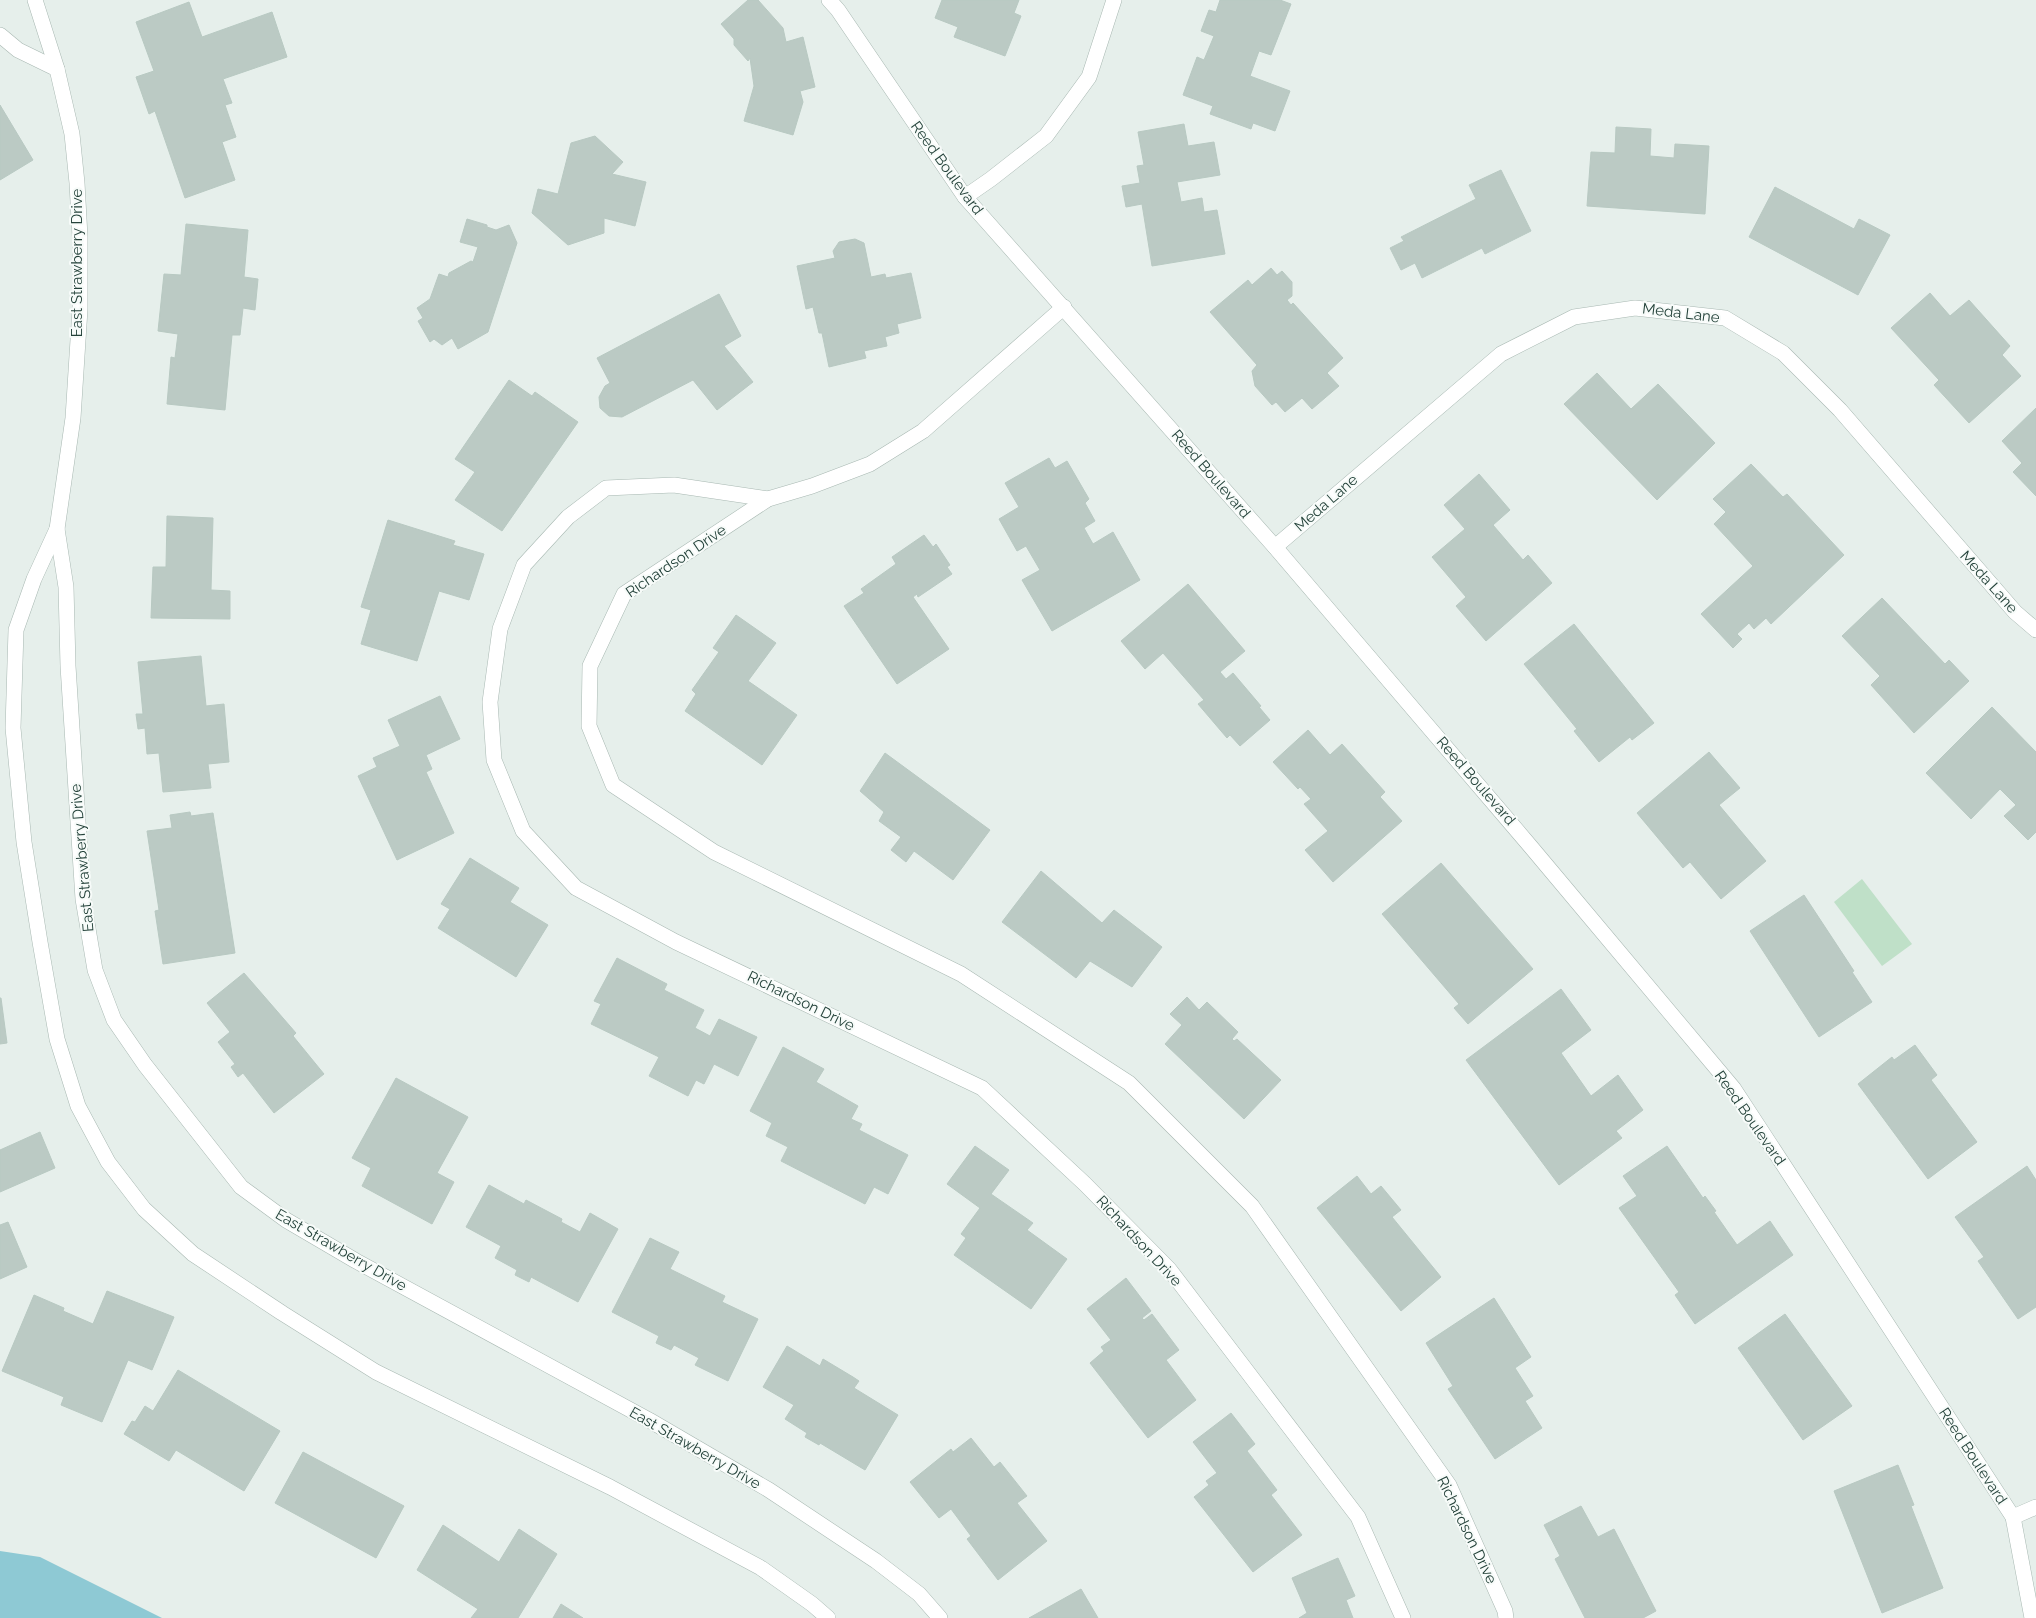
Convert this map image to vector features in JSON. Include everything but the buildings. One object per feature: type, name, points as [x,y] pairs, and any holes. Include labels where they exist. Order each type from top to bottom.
[{"type":"street","name":"East Strawberry Drive","points":[[35,0],[57,69],[72,134],[80,237],[80,309],[73,418],[57,529],[34,579],[16,630],[13,728],[24,842],[57,1039],[78,1106],[108,1162],[144,1209],[193,1254],[376,1372],[610,1487],[760,1568],[812,1604],[828,1618]]},
{"type":"street","name":"Reed Boulevard","points":[[829,0],[844,18],[965,197],[1275,547],[1532,846],[1734,1090],[2013,1517],[2032,1618]]},
{"type":"street","points":[[965,197],[1046,136],[1089,77],[1114,0]]},
{"type":"street","points":[[0,35],[18,50],[57,69]]},
{"type":"street","name":"Richardson Drive","points":[[1064,307],[923,431],[870,464],[812,486],[768,499],[624,594],[590,666],[589,726],[613,785],[714,852],[961,974],[1129,1083],[1252,1206],[1449,1485],[1505,1611],[1506,1618]]},
{"type":"street","name":"Meda Lane","points":[[1275,547],[1501,354],[1574,316],[1635,308],[1725,318],[1783,354],[1840,410],[2015,612],[2036,630]]},
{"type":"street","name":"Richardson Drive","points":[[768,499],[674,485],[606,488],[568,517],[524,565],[500,629],[490,702],[494,760],[523,831],[576,888],[676,942],[982,1088],[1086,1184],[1169,1269],[1358,1517],[1403,1618]]},
{"type":"street","name":"East Strawberry Drive","points":[[57,529],[66,587],[68,666],[83,899],[95,970],[114,1020],[145,1065],[242,1187],[286,1220],[356,1261],[649,1420],[769,1490],[876,1561],[919,1594],[940,1618]]},
{"type":"street","points":[[2013,1517],[2036,1507]]},
{"type":"green space","points":[[1862,879],[1912,944],[1882,966],[1834,902]]},
{"type":"water","points":[[0,1551],[40,1557],[162,1618],[0,1618]]}]
